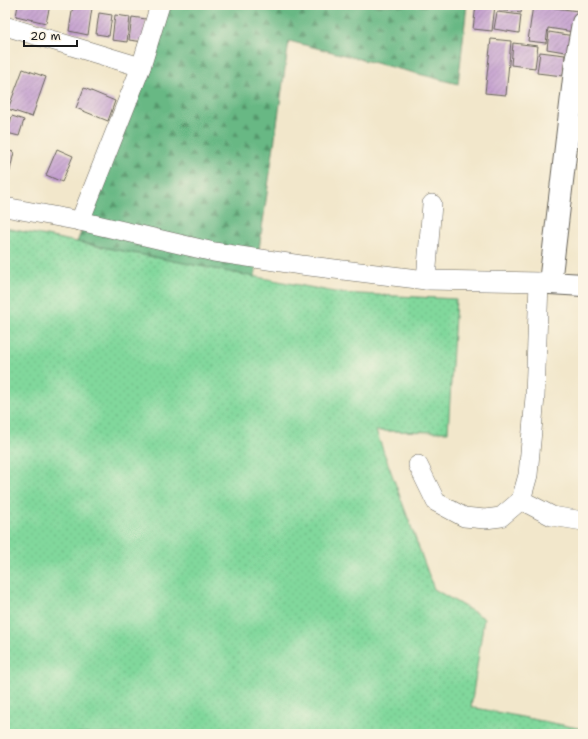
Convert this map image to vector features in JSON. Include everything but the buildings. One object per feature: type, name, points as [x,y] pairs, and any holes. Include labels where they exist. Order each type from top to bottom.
[{"type":"street","points":[[80,221],[141,67],[160,5]]},
{"type":"street","points":[[418,464],[436,502],[464,518],[485,519],[501,517],[521,500],[528,475],[544,283],[583,23]]},
{"type":"street","points":[[5,26],[141,67]]},
{"type":"street","points":[[426,280],[432,204]]},
{"type":"street","points":[[5,207],[80,221],[214,252],[301,265],[426,280],[583,285]]},
{"type":"street","points":[[521,500],[552,516],[583,521]]},
{"type":"green space","points":[[167,5],[467,5],[458,84],[289,41],[255,277],[77,242],[156,55]]},
{"type":"green space","points":[[5,228],[340,293],[456,299],[448,432],[376,431],[434,589],[484,618],[471,707],[583,729],[583,734],[5,734]]}]
